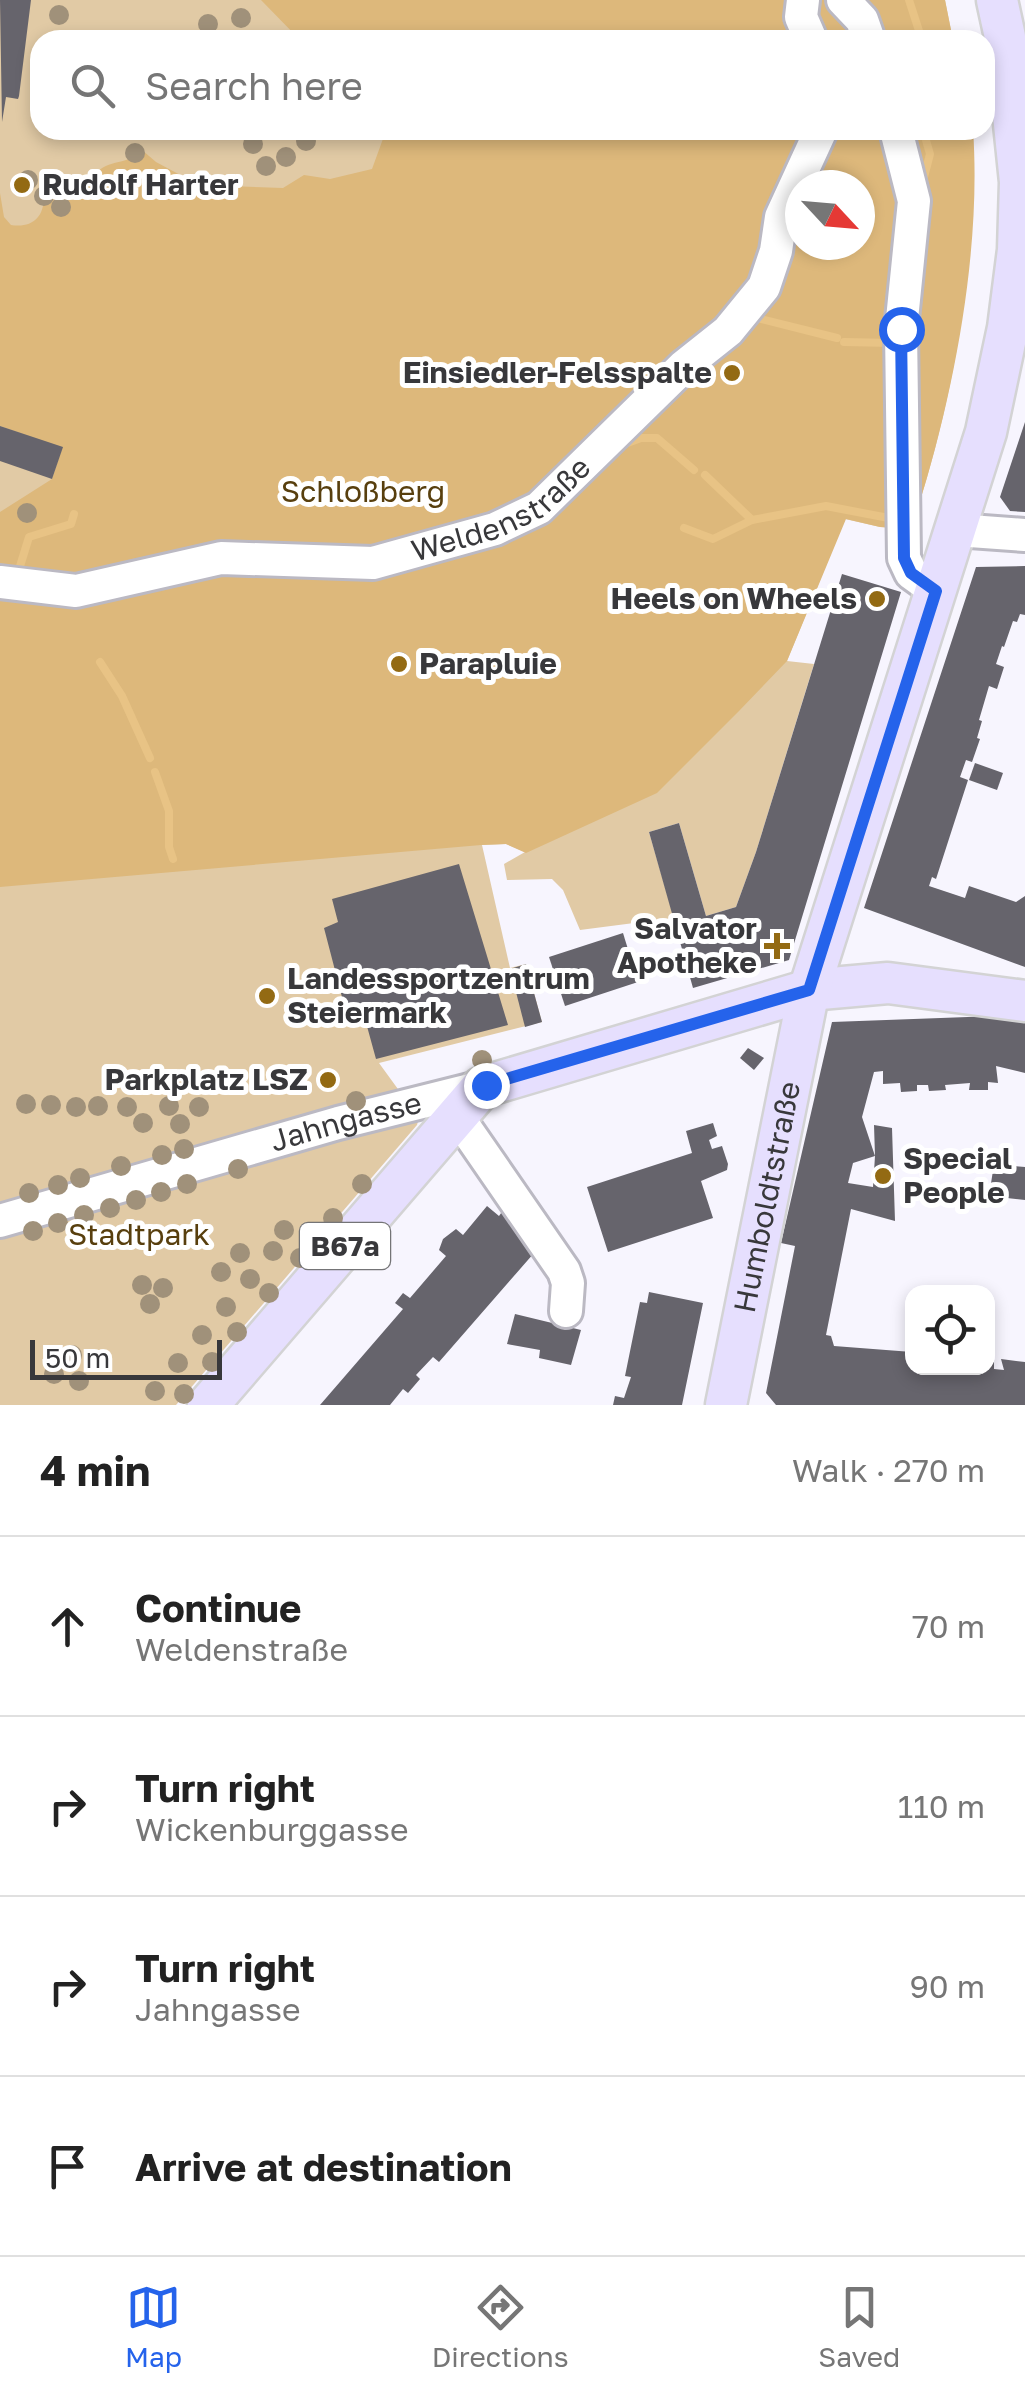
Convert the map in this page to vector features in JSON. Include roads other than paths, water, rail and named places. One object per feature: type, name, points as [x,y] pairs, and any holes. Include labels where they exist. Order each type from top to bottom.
[{"type":"main road","name":"Humboldtstraße","points":[[726,1405],[809,990],[986,432],[1008,328],[1018,250],[1020,182],[1006,37],[996,0]]},
{"type":"main road","name":"Jahngasse","points":[[470,1101],[809,990],[888,983],[1025,1000]]},
{"type":"main road","name":"B67a","points":[[208,1405],[470,1101]]},
{"type":"street","points":[[804,0],[801,17],[806,30]]},
{"type":"street","points":[[843,0],[862,20],[866,30]]},
{"type":"street","name":"Weldenstraße","points":[[0,582],[76,591],[221,558],[373,563],[495,529],[539,508],[686,364],[728,331],[764,286],[776,251],[781,217],[817,140]]},
{"type":"street","points":[[899,140],[914,201],[901,329],[904,558],[911,573],[936,591]]},
{"type":"street","points":[[956,530],[1025,535]]},
{"type":"street","points":[[470,1101],[564,1271],[568,1283],[566,1311]]},
{"type":"street","name":"Jahngasse","points":[[0,1221],[338,1123],[470,1101]]},
{"type":"waterway","points":[[909,0],[919,30]]},
{"type":"waterway","points":[[923,181],[930,154],[926,140]]},
{"type":"waterway","points":[[749,316],[837,338]]},
{"type":"waterway","points":[[844,342],[893,343]]},
{"type":"waterway","points":[[622,445],[641,438],[657,438],[694,470]]},
{"type":"waterway","points":[[705,475],[752,520],[826,506],[894,519]]},
{"type":"waterway","points":[[17,576],[29,537],[71,524],[74,514]]},
{"type":"waterway","points":[[684,528],[713,539],[752,520]]},
{"type":"waterway","points":[[100,662],[122,696],[150,758]]},
{"type":"waterway","points":[[155,772],[169,811],[173,859]]},
{"type":"place","name":"Rudolf Harter","points":[[22,185]]},
{"type":"place","name":"Einsiedler-Felsspalte","points":[[732,373]]},
{"type":"place","name":"Heels on Wheels","points":[[877,599]]},
{"type":"place","name":"Parapluie","points":[[399,664]]},
{"type":"place","name":"Salvator Apotheke","points":[[777,946]]},
{"type":"place","name":"Landessportzentrum Steiermark","points":[[267,996]]},
{"type":"place","name":"Parkplatz LSZ","points":[[328,1080]]},
{"type":"place","name":"Special People","points":[[883,1176]]},
{"type":"park label","name":"Schloßberg","points":[[363,492]]},
{"type":"park label","name":"Stadtpark","points":[[139,1235]]}]
